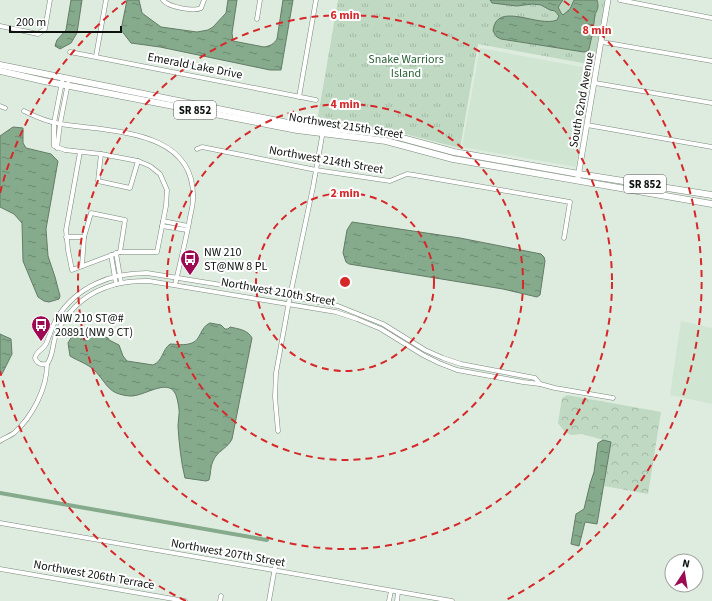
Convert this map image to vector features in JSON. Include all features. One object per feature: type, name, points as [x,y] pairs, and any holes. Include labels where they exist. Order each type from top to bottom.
[{"type":"main road","name":"Northwest 215th Street","points":[[0,65],[322,131]]},
{"type":"main road","name":"Northwest 215th Street","points":[[0,71],[64,85],[322,131],[391,135],[454,152],[712,204]]},
{"type":"main road","name":"Northwest 215th Street","points":[[578,177],[709,195]]},
{"type":"main road","points":[[705,203],[709,195]]},
{"type":"street","points":[[0,26],[38,34],[42,32],[45,29],[50,0]]},
{"type":"street","points":[[96,56],[106,0]]},
{"type":"street","points":[[163,1],[167,4],[197,10],[202,8],[204,0]]},
{"type":"street","points":[[257,18],[260,0]]},
{"type":"street","points":[[299,97],[316,0]]},
{"type":"street","name":"South 62nd Avenue","points":[[578,177],[608,0]]},
{"type":"street","points":[[620,0],[712,18]]},
{"type":"street","points":[[602,42],[712,61]]},
{"type":"street","name":"Emerald Lake Drive","points":[[70,52],[316,100]]},
{"type":"street","points":[[66,78],[54,123],[55,129],[53,145],[57,148],[138,161],[150,166],[160,174],[167,190],[163,223],[157,252],[118,253],[72,270],[66,230],[80,152]]},
{"type":"street","points":[[595,82],[712,103]]},
{"type":"street","points":[[57,148],[64,85]]},
{"type":"street","points":[[0,106],[5,108]]},
{"type":"street","points":[[24,111],[39,119],[54,123],[122,132],[146,137],[160,143],[182,161],[190,176],[193,199],[175,285]]},
{"type":"street","points":[[587,125],[712,147]]},
{"type":"street","points":[[278,431],[275,397],[276,373],[316,170],[322,131]]},
{"type":"street","name":"Northwest 214th Street","points":[[196,149],[202,147],[316,170],[390,181],[407,174],[570,202],[564,238]]},
{"type":"street","points":[[101,154],[98,181],[130,188],[138,161]]},
{"type":"street","points":[[82,266],[84,237],[90,214],[125,220],[118,253],[122,282]]},
{"type":"street","points":[[163,223],[188,228]]},
{"type":"street","points":[[66,237],[84,237]]},
{"type":"street","points":[[111,255],[116,284]]},
{"type":"street","name":"Northwest 210th Street","points":[[540,384],[535,378],[461,364],[442,358],[425,350],[383,324],[338,306],[290,296],[147,273],[131,273],[99,281],[77,295],[65,308],[51,330],[46,345],[36,354],[35,358],[38,363],[46,364],[51,355],[57,333],[73,310],[91,294],[100,289],[122,282],[149,281],[336,312],[381,329],[423,355],[457,370],[613,398]]},
{"type":"street","points":[[0,441],[13,434],[28,417],[42,392],[47,370],[46,364]]},
{"type":"street","name":"Northwest 207th Street","points":[[0,523],[452,601]]},
{"type":"street","points":[[269,601],[276,561]]},
{"type":"street","name":"Northwest 206th Terrace","points":[[0,570],[185,601]]},
{"type":"street","points":[[389,601],[390,591]]},
{"type":"street","points":[[397,601],[398,592]]},
{"type":"street","points":[[220,601],[221,596]]},
{"type":"shaded area","points":[[480,48],[593,69],[576,167],[462,147]]},
{"type":"shaded area","points":[[681,321],[712,328],[712,404],[670,395]]},
{"type":"green space","name":"Snake Warriors Island","points":[[338,0],[606,0],[594,65],[478,44],[460,148],[385,129],[317,122]]},
{"type":"green space","points":[[567,395],[661,412],[648,494],[604,486],[611,442],[582,434],[571,435],[564,431],[558,423],[562,398]]},
{"type":"water","points":[[71,0],[82,0],[77,33],[71,43],[60,49],[55,46],[57,40],[66,30]]},
{"type":"water","points":[[127,0],[139,0],[142,13],[161,27],[197,32],[208,30],[213,27],[226,13],[228,0],[237,0],[232,33],[233,41],[264,47],[272,44],[277,39],[283,0],[293,0],[281,70],[270,70],[160,47],[131,43],[121,30]]},
{"type":"water","points":[[490,0],[563,0],[558,7],[563,15],[570,9],[574,0],[597,0],[598,8],[595,14],[588,51],[584,52],[501,39],[497,37],[493,31],[496,22],[502,17],[510,16],[539,21],[549,21],[557,20],[559,16],[555,11],[541,5],[532,4],[517,6],[492,3]]},
{"type":"water","points":[[13,127],[23,128],[23,143],[26,148],[51,154],[58,161],[46,229],[48,256],[60,296],[59,299],[49,302],[38,297],[23,261],[22,223],[14,214],[0,207],[0,136]]},
{"type":"water","points":[[352,222],[460,238],[541,254],[545,261],[540,295],[537,297],[503,289],[349,264],[346,262],[343,253],[347,230]]},
{"type":"water","points":[[210,323],[221,325],[225,329],[230,327],[243,330],[252,338],[232,439],[213,461],[209,480],[206,481],[185,478],[179,439],[179,407],[176,395],[171,389],[166,387],[154,389],[135,396],[122,395],[112,391],[92,368],[70,356],[68,343],[75,331],[82,330],[108,338],[119,345],[123,356],[127,361],[153,365],[159,361],[167,346],[170,344],[183,345],[192,343],[197,339],[204,327]]},
{"type":"water","points":[[0,334],[11,339],[12,354],[2,374],[0,375]]},
{"type":"water","points":[[603,440],[611,442],[597,524],[585,522],[579,546],[571,544],[576,514],[584,509],[594,472],[598,443]]},
{"type":"waterway","points":[[0,493],[267,540]]},
{"type":"place","name":"NW 210 ST@NW 8 PL","points":[[190,276]]},
{"type":"place","name":"NW 210 ST@# 20891(NW 9 CT)","points":[[41,342]]}]
